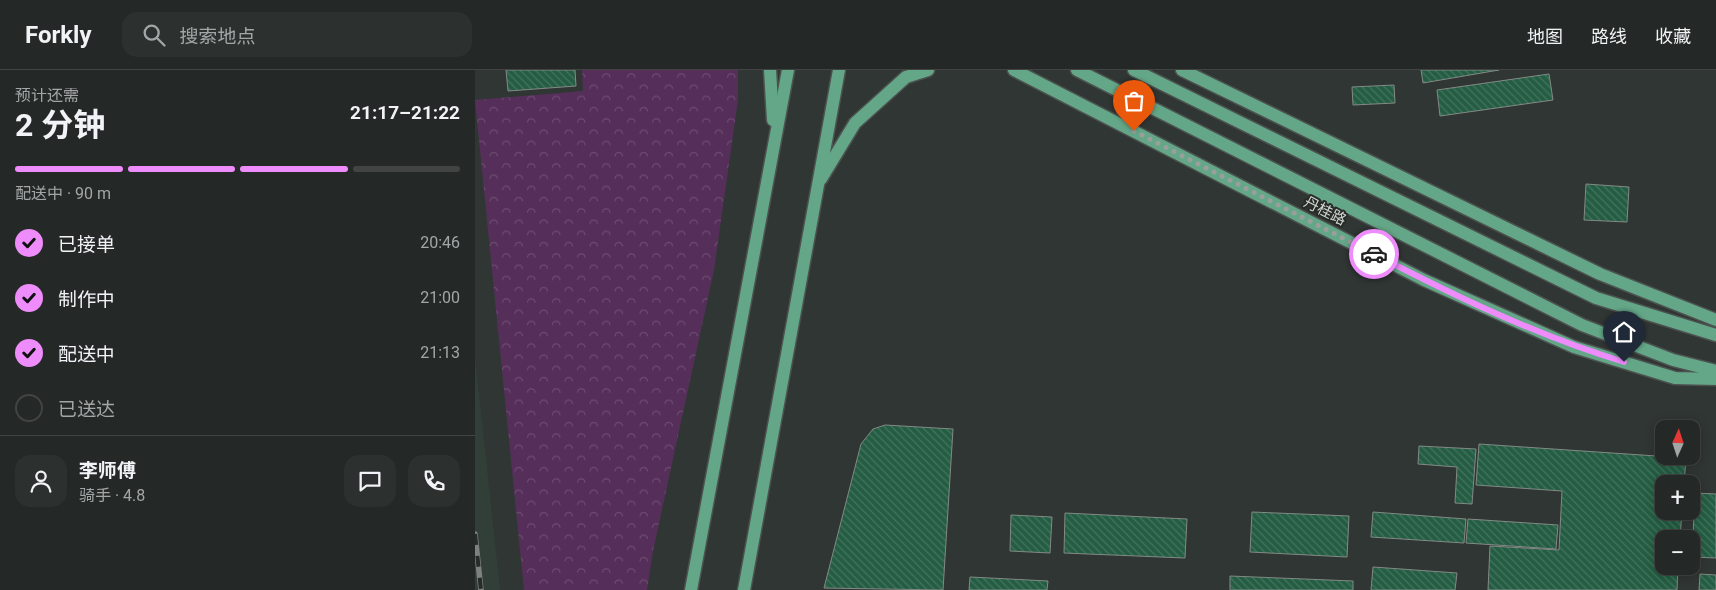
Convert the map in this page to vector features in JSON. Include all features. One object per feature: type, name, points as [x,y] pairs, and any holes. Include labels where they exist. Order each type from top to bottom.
[{"type":"main road","points":[[770,70],[774,141]]},
{"type":"main road","points":[[691,590],[788,70]]},
{"type":"main road","points":[[744,590],[839,70]]},
{"type":"main road","points":[[817,185],[855,123],[906,77],[928,70]]},
{"type":"main road","name":"丹桂路","points":[[1014,70],[1424,280],[1574,347],[1675,378],[1716,379]]},
{"type":"main road","points":[[1077,70],[1582,324],[1673,360],[1716,371]]},
{"type":"main road","points":[[1134,70],[1596,298],[1716,335]]},
{"type":"main road","points":[[1182,70],[1600,274],[1716,320]]},
{"type":"shaded area","points":[[475,357],[500,590],[475,590]]},
{"type":"green space","points":[[582,70],[738,70],[738,100],[714,270],[653,551],[647,590],[524,590],[475,100],[583,91]]},
{"type":"building","points":[[506,70],[575,70],[576,86],[508,91]]},
{"type":"building","points":[[1421,70],[1499,70],[1423,83]]},
{"type":"building","points":[[1549,74],[1553,100],[1440,116],[1437,90]]},
{"type":"building","points":[[1394,85],[1395,103],[1353,105],[1352,87]]},
{"type":"building","points":[[1586,184],[1629,187],[1627,222],[1584,220]]},
{"type":"building","points":[[885,425],[953,429],[943,590],[824,588],[861,444],[873,429]]},
{"type":"building","points":[[1479,444],[1655,456],[1655,465],[1685,465],[1685,475],[1655,475],[1655,520],[1681,520],[1681,530],[1655,530],[1655,575],[1678,575],[1677,590],[1488,590],[1490,546],[1559,550],[1562,491],[1476,485]]},
{"type":"building","points":[[1419,446],[1476,449],[1472,504],[1455,503],[1457,467],[1418,464]]},
{"type":"building","points":[[1700,493],[1716,494],[1716,558],[1700,557],[1700,530],[1693,530],[1694,520],[1700,520]]},
{"type":"building","points":[[1252,512],[1349,516],[1347,557],[1250,552]]},
{"type":"building","points":[[1373,512],[1466,519],[1464,543],[1371,537]]},
{"type":"building","points":[[1065,513],[1187,519],[1185,558],[1064,553]]},
{"type":"building","points":[[1011,515],[1052,517],[1050,553],[1010,551]]},
{"type":"building","points":[[1468,519],[1558,525],[1556,549],[1466,543]]},
{"type":"building","points":[[1373,567],[1457,573],[1455,590],[1371,590]]},
{"type":"building","points":[[1700,574],[1716,575],[1716,590],[1699,590]]},
{"type":"building","points":[[1230,576],[1353,581],[1353,590],[1230,590]]},
{"type":"building","points":[[970,577],[1048,581],[1047,590],[969,590]]},
{"type":"railway","points":[[475,534],[481,590]]},
{"type":"way so far","points":[[1134,131],[1374,254]]},
{"type":"route","points":[[1374,254],[1424,280],[1574,347],[1624,362]]}]
